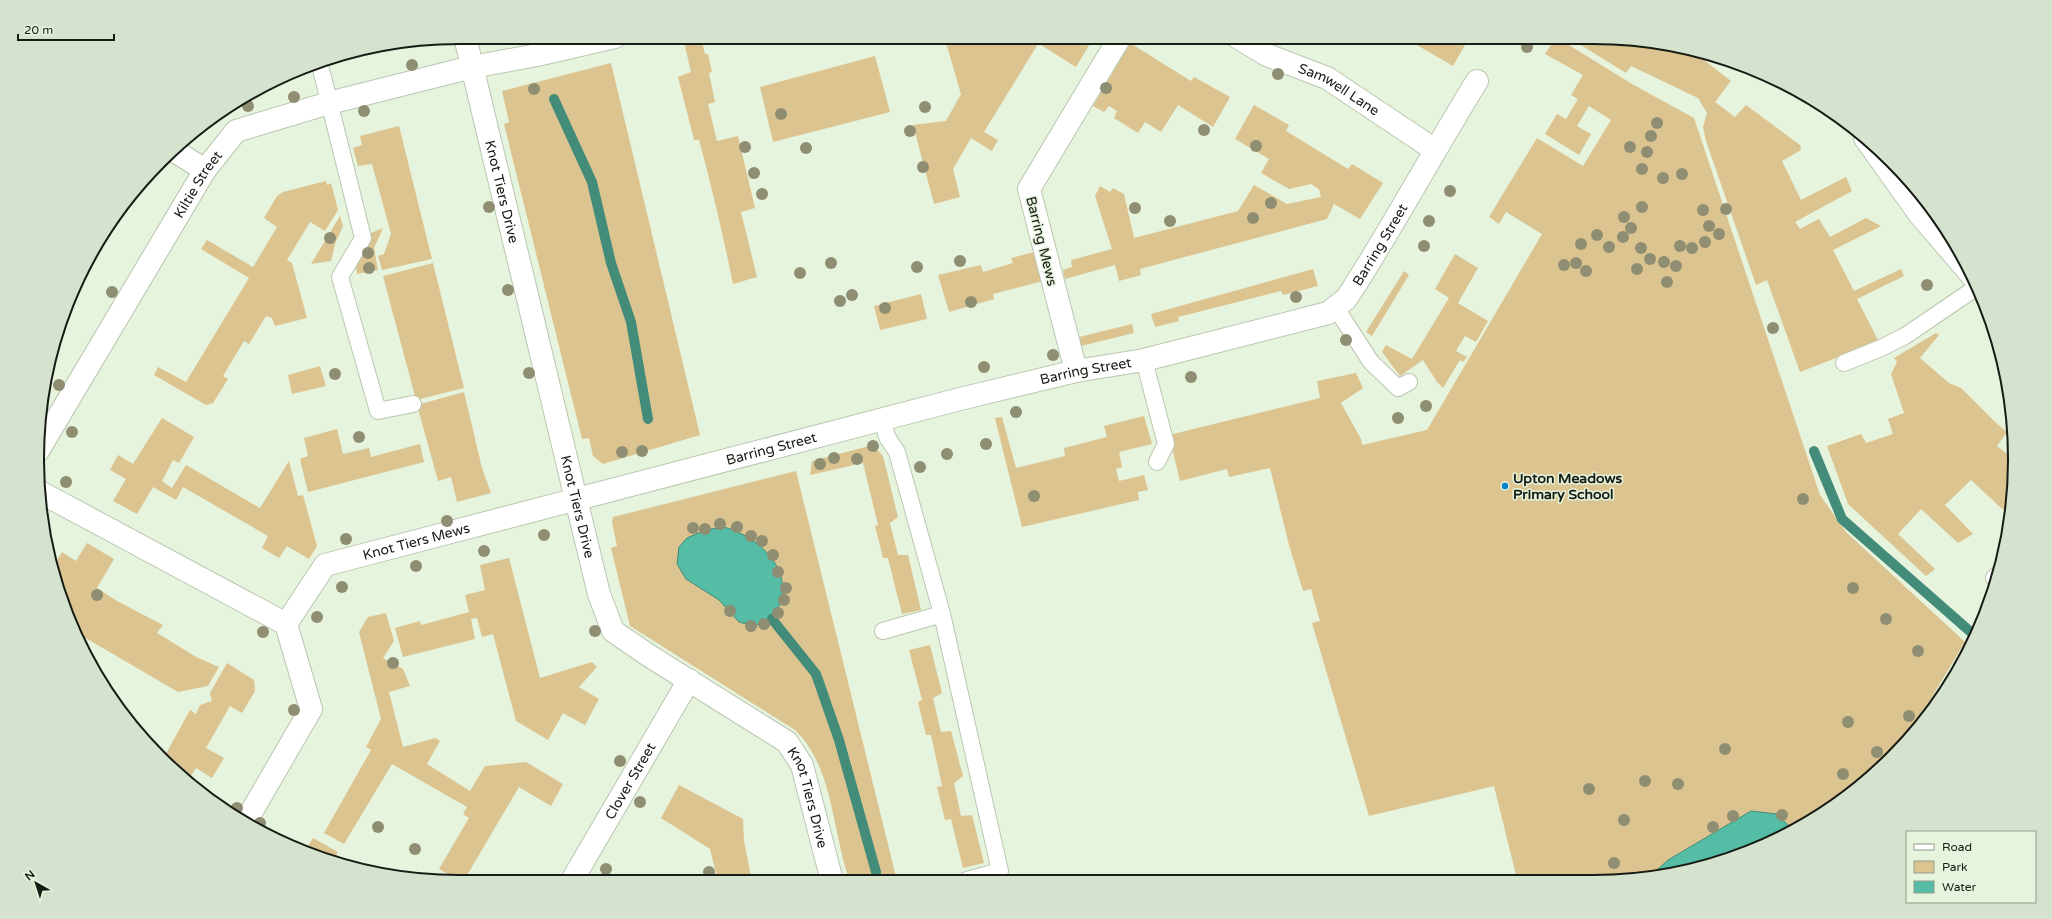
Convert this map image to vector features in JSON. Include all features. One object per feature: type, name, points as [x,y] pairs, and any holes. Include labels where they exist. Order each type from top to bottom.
[{"type":"street","name":"Knot Tiers Drive","points":[[467,44],[599,594],[613,631],[787,742],[802,765],[830,875]]},
{"type":"street","name":"Kiltie Street","points":[[45,436],[205,170],[236,131],[329,104],[472,67],[537,55],[585,44]]},
{"type":"street","name":"Barring Mews","points":[[1076,371],[1029,189],[1116,44]]},
{"type":"street","name":"Samwell Lane","points":[[1249,44],[1267,55],[1326,78],[1435,150]]},
{"type":"street","name":"Barring Street","points":[[576,500],[1076,371],[1144,360],[1328,313],[1346,299],[1379,249],[1435,150],[1477,81]]},
{"type":"street","points":[[179,154],[205,170]]},
{"type":"street","points":[[1882,162],[1920,216],[1953,254]]},
{"type":"street","points":[[46,495],[286,624],[311,709],[249,817]]},
{"type":"street","name":"Knot Tiers Mews","points":[[286,624],[325,565],[576,500]]},
{"type":"street","name":"Clover Street","points":[[575,875],[689,680]]},
{"type":"lane","points":[[321,68],[363,238],[340,277],[378,411],[413,404]]},
{"type":"lane","points":[[1844,363],[1881,348],[1905,336],[1971,290]]},
{"type":"lane","points":[[1336,308],[1372,362],[1398,388],[1409,382]]},
{"type":"lane","points":[[1144,360],[1166,444],[1157,462]]},
{"type":"lane","points":[[883,420],[887,437],[897,452],[942,614],[1000,870],[984,875]]},
{"type":"lane","points":[[883,631],[942,614]]},
{"type":"green space","points":[[684,44],[702,44],[705,54],[708,54],[712,72],[709,73],[715,102],[708,104],[717,141],[738,136],[755,208],[741,212],[757,277],[733,284],[704,158],[699,140],[694,140],[678,77],[691,72]]},
{"type":"green space","points":[[946,44],[1038,44],[984,132],[998,140],[992,151],[971,138],[953,169],[960,197],[934,204],[913,125],[946,121],[961,94]]},
{"type":"green space","points":[[1039,44],[1090,44],[1076,67]]},
{"type":"green space","points":[[1129,44],[1191,81],[1194,77],[1230,97],[1213,127],[1178,105],[1161,132],[1145,122],[1138,133],[1114,118],[1117,111],[1109,106],[1104,112],[1093,106]]},
{"type":"green space","points":[[1415,44],[1466,44],[1453,66]]},
{"type":"green space","name":"Upton Meadows Primary School","points":[[1551,44],[1567,44],[1632,84],[1694,118],[1820,495],[1846,532],[1965,642],[1927,705],[1905,733],[1866,772],[1823,805],[1776,832],[1726,853],[1674,867],[1620,874],[1516,875],[1494,786],[1369,816],[1312,623],[1320,621],[1311,589],[1303,591],[1289,545],[1270,468],[1229,477],[1227,469],[1180,481],[1169,435],[1320,398],[1317,381],[1356,373],[1363,388],[1341,403],[1361,439],[1362,445],[1427,430],[1542,234],[1506,212],[1499,224],[1489,217],[1537,138],[1583,166],[1611,120],[1589,106],[1577,126],[1591,134],[1579,155],[1545,134],[1557,114],[1566,119],[1578,99],[1571,95],[1583,75],[1545,54]]},
{"type":"green space","points":[[1579,44],[1620,45],[1647,48],[1674,52],[1703,59],[1731,81],[1715,102],[1735,117],[1746,105],[1800,145],[1801,150],[1782,161],[1801,200],[1846,177],[1852,191],[1795,222],[1800,229],[1819,219],[1830,237],[1866,218],[1881,226],[1833,250],[1854,291],[1901,269],[1904,276],[1857,299],[1878,340],[1800,372],[1767,280],[1756,285],[1706,141],[1703,127],[1707,113],[1698,98],[1631,66],[1626,73]]},
{"type":"green space","points":[[875,56],[890,112],[773,142],[760,87]]},
{"type":"green space","points":[[611,63],[700,435],[603,464],[593,456],[589,438],[582,439],[504,124],[509,122],[502,91]]},
{"type":"green space","points":[[1254,105],[1289,125],[1286,131],[1348,169],[1352,164],[1383,183],[1360,219],[1334,204],[1327,219],[1140,269],[1141,275],[1119,281],[1115,265],[1065,279],[1063,270],[1072,267],[1071,260],[1112,249],[1095,196],[1100,186],[1110,192],[1113,188],[1124,194],[1134,238],[1238,211],[1254,185],[1287,204],[1321,197],[1319,189],[1311,184],[1289,189],[1261,173],[1269,159],[1235,139]]},
{"type":"green space","points":[[399,126],[432,259],[382,270],[378,256],[384,254],[391,234],[372,164],[358,166],[353,148],[362,145],[360,136]]},
{"type":"green space","points":[[326,181],[327,185],[331,183],[338,210],[325,231],[310,222],[287,260],[292,263],[307,318],[275,326],[272,318],[266,316],[249,344],[244,341],[223,376],[228,379],[213,403],[206,405],[154,375],[158,367],[186,382],[249,278],[201,249],[207,240],[253,267],[277,227],[264,218],[277,196],[283,192]]},
{"type":"green space","points":[[340,216],[343,226],[335,244],[331,261],[311,264]]},
{"type":"green space","points":[[383,228],[374,248],[378,270],[357,274],[355,262],[369,234]]},
{"type":"green space","points":[[1034,252],[1043,281],[993,294],[994,299],[949,312],[938,275],[981,265],[983,272],[1013,263],[1011,258]]},
{"type":"green space","points":[[1455,254],[1478,268],[1458,303],[1488,321],[1476,342],[1465,336],[1456,351],[1467,357],[1463,362],[1460,360],[1443,388],[1437,382],[1423,360],[1400,376],[1382,352],[1386,345],[1412,359],[1449,298],[1435,289]]},
{"type":"green space","points":[[433,263],[464,388],[416,400],[383,276]]},
{"type":"green space","points":[[1313,269],[1318,286],[1283,295],[1281,291],[1178,317],[1179,321],[1155,327],[1151,314]]},
{"type":"green space","points":[[1404,271],[1409,275],[1372,336],[1366,332]]},
{"type":"green space","points":[[921,294],[927,319],[880,330],[874,306]]},
{"type":"green space","points":[[1132,324],[1134,333],[1081,346],[1079,337]]},
{"type":"green space","points":[[1936,333],[1939,335],[1920,358],[1949,383],[1961,388],[2007,432],[1997,446],[2008,454],[2004,510],[1971,480],[1945,505],[1973,534],[1958,543],[1921,509],[1898,534],[1935,569],[1926,576],[1848,504],[1827,446],[1861,434],[1866,443],[1893,434],[1888,419],[1904,413],[1891,374],[1897,362],[1894,358]]},
{"type":"green space","points":[[320,366],[326,386],[292,394],[288,375]]},
{"type":"green space","points":[[464,392],[482,468],[491,493],[457,502],[451,477],[438,481],[417,405]]},
{"type":"green space","points":[[1144,416],[1152,444],[1119,452],[1122,467],[1116,469],[1119,481],[1144,475],[1148,490],[1138,492],[1139,500],[1022,527],[995,418],[1002,417],[1016,468],[1065,456],[1064,448],[1107,437],[1104,426]]},
{"type":"green space","points":[[162,418],[194,437],[179,463],[173,460],[162,481],[172,488],[186,465],[260,508],[289,461],[298,496],[303,495],[317,546],[309,559],[287,546],[279,558],[262,548],[268,536],[183,487],[176,500],[153,487],[137,514],[113,501],[126,479],[110,470],[118,455],[133,464]]},
{"type":"green space","points":[[337,429],[343,454],[369,448],[371,457],[420,444],[424,462],[308,492],[300,459],[308,456],[304,438]]},
{"type":"green space","points":[[873,445],[883,456],[898,517],[890,523],[898,555],[908,555],[921,610],[902,614],[888,558],[883,558],[875,526],[878,525],[863,463],[810,475],[812,461]]},
{"type":"green space","points":[[796,471],[896,875],[848,875],[825,781],[818,762],[808,745],[795,730],[630,626],[611,548],[617,546],[612,522],[613,517]]},
{"type":"green space","points":[[87,543],[114,559],[97,588],[117,601],[163,625],[157,633],[198,658],[219,667],[208,686],[178,692],[84,637],[66,593],[57,561],[62,552],[76,561]]},
{"type":"green space","points":[[509,558],[540,678],[592,662],[597,667],[579,687],[599,699],[585,725],[563,713],[548,740],[516,721],[493,634],[482,637],[477,618],[471,619],[475,639],[403,657],[395,628],[420,621],[421,625],[469,612],[465,595],[485,590],[480,565]]},
{"type":"green space","points":[[386,613],[394,641],[383,658],[403,669],[410,686],[389,692],[403,747],[435,738],[440,741],[427,764],[470,791],[485,766],[526,762],[563,784],[551,806],[519,787],[467,875],[449,875],[439,869],[469,818],[463,814],[467,807],[392,764],[344,844],[324,833],[371,750],[366,747],[381,719],[359,632],[368,617]]},
{"type":"green space","points":[[930,645],[942,693],[933,698],[941,732],[951,731],[963,776],[954,783],[961,816],[972,815],[984,863],[963,868],[951,819],[945,820],[937,787],[942,786],[931,735],[926,735],[918,702],[922,700],[909,650]]},
{"type":"green space","points":[[227,663],[254,680],[255,691],[242,713],[230,706],[206,748],[224,758],[212,778],[196,768],[191,776],[166,753],[190,710],[196,714],[200,705],[212,701],[210,693]]},
{"type":"green space","points":[[679,785],[743,819],[744,841],[751,875],[716,875],[710,849],[661,818]]},
{"type":"green space","points":[[313,838],[338,852],[336,855],[338,857],[326,853],[308,846]]},
{"type":"water","points":[[724,527],[748,537],[759,545],[776,564],[781,576],[783,589],[781,602],[772,619],[754,626],[739,622],[719,600],[686,579],[677,564],[679,547],[687,538],[705,530]]},
{"type":"water","points":[[1751,811],[1777,814],[1788,825],[1752,843],[1726,853],[1700,861],[1658,869],[1668,860]]},
{"type":"waterway","points":[[554,99],[592,182],[611,263],[631,322],[648,419]]},
{"type":"waterway","points":[[1814,451],[1842,519],[1970,632]]},
{"type":"waterway","points":[[772,619],[816,674],[839,740],[876,872]]},
{"type":"place","name":"Upton Meadows Primary School","points":[[1505,486]]}]
